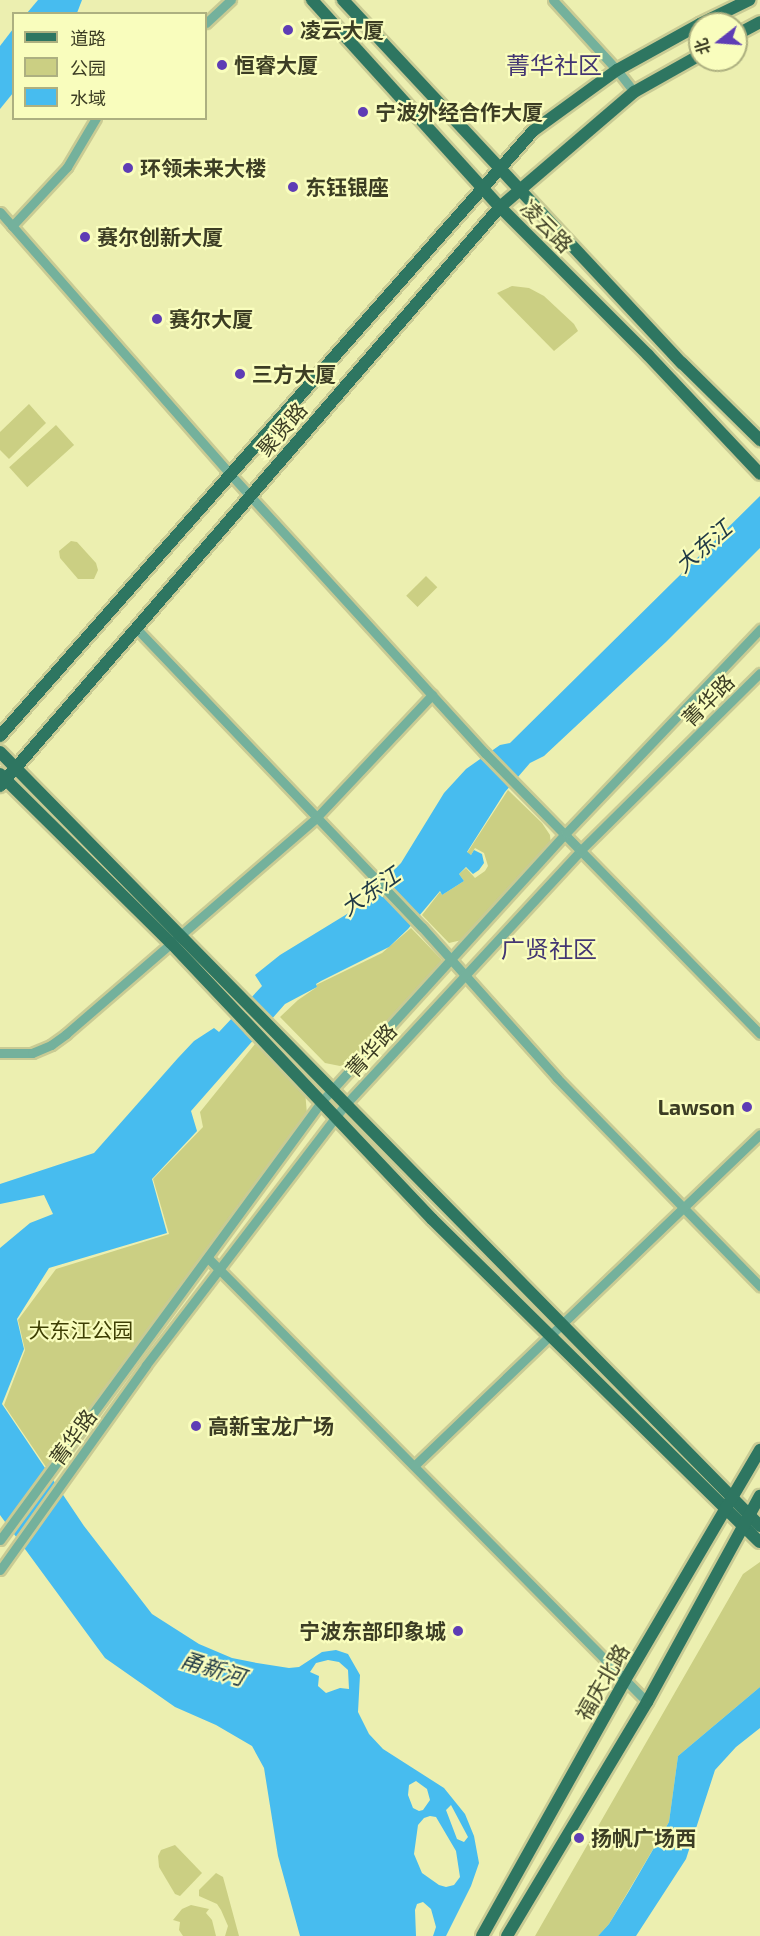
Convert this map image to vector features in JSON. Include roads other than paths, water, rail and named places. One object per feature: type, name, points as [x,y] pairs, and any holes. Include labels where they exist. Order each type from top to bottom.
[{"type":"main road","name":"凌云路","points":[[312,0],[500,207],[648,355],[760,474]]},
{"type":"main road","name":"凌云路","points":[[343,0],[682,363],[760,440]]},
{"type":"main road","name":"聚贤路","points":[[724,12],[749,0]]},
{"type":"main road","name":"聚贤路","points":[[0,736],[533,131],[617,70],[688,31]]},
{"type":"main road","name":"聚贤路","points":[[2,780],[15,768],[500,207],[634,92],[688,62]]},
{"type":"main road","points":[[0,752],[182,934],[345,1106],[560,1324],[729,1504]]},
{"type":"main road","points":[[2,780],[171,943],[432,1219],[549,1334],[746,1520],[760,1542]]},
{"type":"main road","name":"福庆北路","points":[[482,1936],[625,1680],[760,1450]]},
{"type":"main road","points":[[507,1936],[648,1702],[760,1496]]},
{"type":"main road","points":[[746,1520],[760,1526]]},
{"type":"street","points":[[207,22],[231,0]]},
{"type":"street","points":[[553,0],[634,92]]},
{"type":"street","points":[[12,226],[67,167],[95,120]]},
{"type":"street","points":[[0,212],[231,475],[485,753],[566,833],[580,851],[760,1034]]},
{"type":"street","points":[[136,628],[422,927],[557,1078],[760,1287]]},
{"type":"street","points":[[0,1540],[321,1102],[566,833],[760,629]]},
{"type":"street","name":"菁华路","points":[[0,1570],[146,1365],[345,1106],[464,974],[580,851],[760,673]]},
{"type":"street","points":[[0,1053],[32,1053],[51,1045],[317,817],[432,695]]},
{"type":"street","points":[[415,1465],[760,1134]]},
{"type":"street","points":[[208,1258],[648,1702]]},
{"type":"water","points":[[38,0],[82,0],[77,12],[28,12]]},
{"type":"water","points":[[12,30],[12,94],[0,109],[0,46]]},
{"type":"water","name":"甬新河","points":[[760,496],[760,548],[666,642],[544,756],[530,763],[505,792],[467,852],[471,855],[474,850],[482,854],[484,863],[479,870],[473,874],[466,867],[459,874],[464,881],[442,895],[440,891],[408,929],[389,947],[321,981],[316,984],[317,987],[285,1004],[191,1111],[197,1131],[152,1179],[167,1233],[49,1268],[17,1319],[24,1349],[2,1404],[84,1526],[152,1614],[199,1644],[232,1658],[289,1668],[299,1667],[322,1652],[336,1650],[348,1654],[360,1675],[358,1712],[369,1734],[383,1749],[444,1788],[465,1814],[474,1836],[479,1863],[471,1886],[446,1936],[433,1936],[436,1927],[431,1909],[423,1902],[417,1904],[415,1910],[416,1936],[300,1936],[278,1856],[264,1768],[252,1746],[216,1725],[175,1707],[105,1658],[0,1515],[0,1248],[30,1223],[53,1214],[44,1195],[0,1204],[0,1184],[94,1153],[194,1041],[214,1028],[219,1032],[262,986],[255,975],[280,955],[365,903],[368,905],[393,880],[389,875],[401,863],[444,793],[466,769],[500,745],[510,743]],"holes":[[[328,1660],[339,1662],[348,1670],[349,1689],[340,1688],[326,1693],[318,1686],[319,1676],[310,1672],[316,1663]],[[416,1781],[427,1789],[430,1800],[423,1810],[413,1808],[408,1795],[409,1785]],[[451,1805],[468,1837],[464,1842],[457,1839],[446,1810]],[[436,1817],[456,1851],[460,1877],[454,1885],[446,1887],[439,1885],[422,1873],[414,1854],[418,1825],[424,1818]]]},
{"type":"water","points":[[760,1687],[760,1728],[736,1747],[715,1770],[686,1859],[636,1936],[598,1936],[609,1924],[669,1822],[678,1756]]},
{"type":"place","name":"凌云大厦","points":[[288,30]]},
{"type":"place","name":"恒睿大厦","points":[[222,65]]},
{"type":"place","name":"宁波外经合作大厦","points":[[363,112]]},
{"type":"place","name":"环领未来大楼","points":[[128,168]]},
{"type":"place","name":"东钰银座","points":[[293,187]]},
{"type":"place","name":"赛尔创新大厦","points":[[85,237]]},
{"type":"place","name":"赛尔大厦","points":[[157,319]]},
{"type":"place","name":"三方大厦","points":[[240,374]]},
{"type":"place","name":"Lawson","points":[[747,1107]]},
{"type":"place","name":"高新宝龙广场","points":[[196,1426]]},
{"type":"place","name":"宁波东部印象城","points":[[458,1631]]},
{"type":"place","name":"扬帆广场西","points":[[579,1838]]},
{"type":"district","name":"菁华社区","points":[[554,65]]},
{"type":"district","name":"广贤社区","points":[[549,949]]},
{"type":"water label","name":"大东江","points":[[703,546]]},
{"type":"water label","name":"大东江","points":[[370,891]]},
{"type":"park label","name":"大东江公园","points":[[81,1330]]}]
